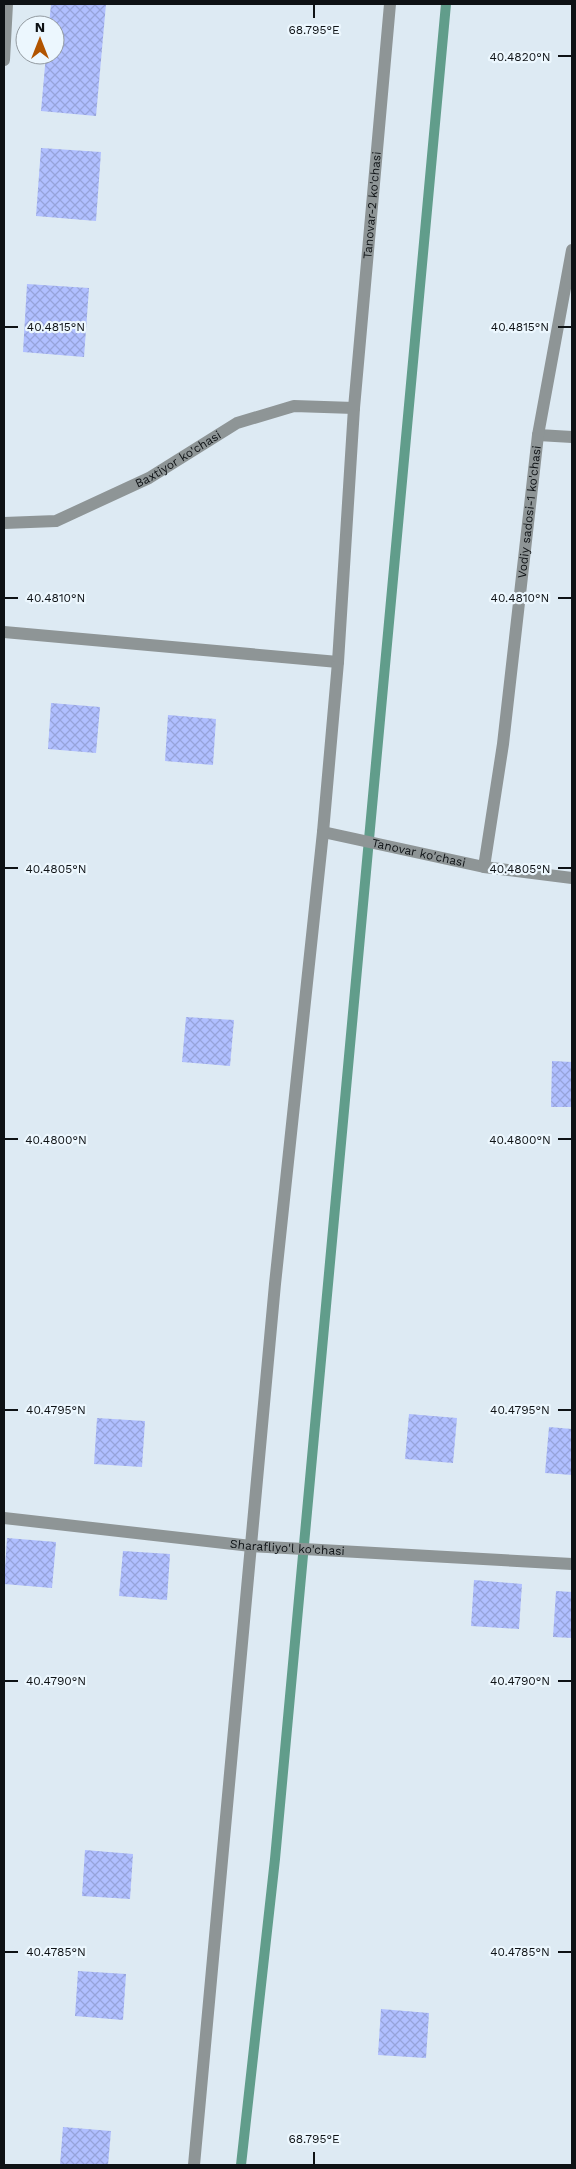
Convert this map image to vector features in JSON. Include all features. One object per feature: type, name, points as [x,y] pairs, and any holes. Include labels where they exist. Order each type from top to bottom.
[{"type":"street","points":[[4,60],[8,4]]},
{"type":"street","name":"Tanovar-2 ko'chasi","points":[[194,2165],[276,1274],[323,832],[338,662],[354,408],[390,4]]},
{"type":"street","name":"Vodiy sadosi-1 ko'chasi","points":[[484,867],[503,744],[538,435],[572,250]]},
{"type":"street","name":"Baxtiyor ko'chasi","points":[[4,523],[56,521],[149,478],[238,423],[294,406],[354,408]]},
{"type":"street","points":[[538,435],[572,437]]},
{"type":"street","points":[[4,632],[338,662]]},
{"type":"street","name":"Tanovar ko'chasi","points":[[323,832],[484,867],[572,878]]},
{"type":"street","name":"Sharafliyo'l ko'chasi","points":[[4,1518],[251,1546],[572,1564]]},
{"type":"building","points":[[51,4],[106,4],[96,116],[41,111],[45,65],[65,65],[65,15],[50,15]]},
{"type":"building","points":[[41,148],[101,152],[96,221],[36,216]]},
{"type":"building","points":[[27,284],[89,288],[84,357],[23,352]]},
{"type":"building","points":[[51,703],[100,707],[96,753],[48,749]]},
{"type":"building","points":[[168,715],[216,719],[213,765],[165,761]]},
{"type":"building","points":[[186,1017],[234,1020],[230,1066],[182,1062]]},
{"type":"building","points":[[552,1061],[572,1062],[572,1107],[551,1107]]},
{"type":"building","points":[[409,1414],[457,1418],[453,1463],[405,1459]]},
{"type":"building","points":[[97,1418],[145,1421],[142,1467],[94,1464]]},
{"type":"building","points":[[549,1427],[572,1429],[572,1475],[545,1473]]},
{"type":"building","points":[[7,1538],[56,1542],[52,1588],[4,1584]]},
{"type":"building","points":[[123,1551],[170,1554],[167,1600],[119,1596]]},
{"type":"building","points":[[474,1580],[522,1584],[519,1629],[471,1626]]},
{"type":"building","points":[[556,1591],[572,1592],[572,1638],[553,1637]]},
{"type":"building","points":[[85,1850],[133,1854],[130,1899],[82,1896]]},
{"type":"building","points":[[78,1971],[126,1974],[123,2020],[75,2016]]},
{"type":"building","points":[[381,2009],[429,2013],[426,2058],[378,2055]]},
{"type":"building","points":[[63,2127],[111,2131],[108,2165],[60,2165]]},
{"type":"waterway","points":[[241,2165],[275,1859],[446,4]]}]
